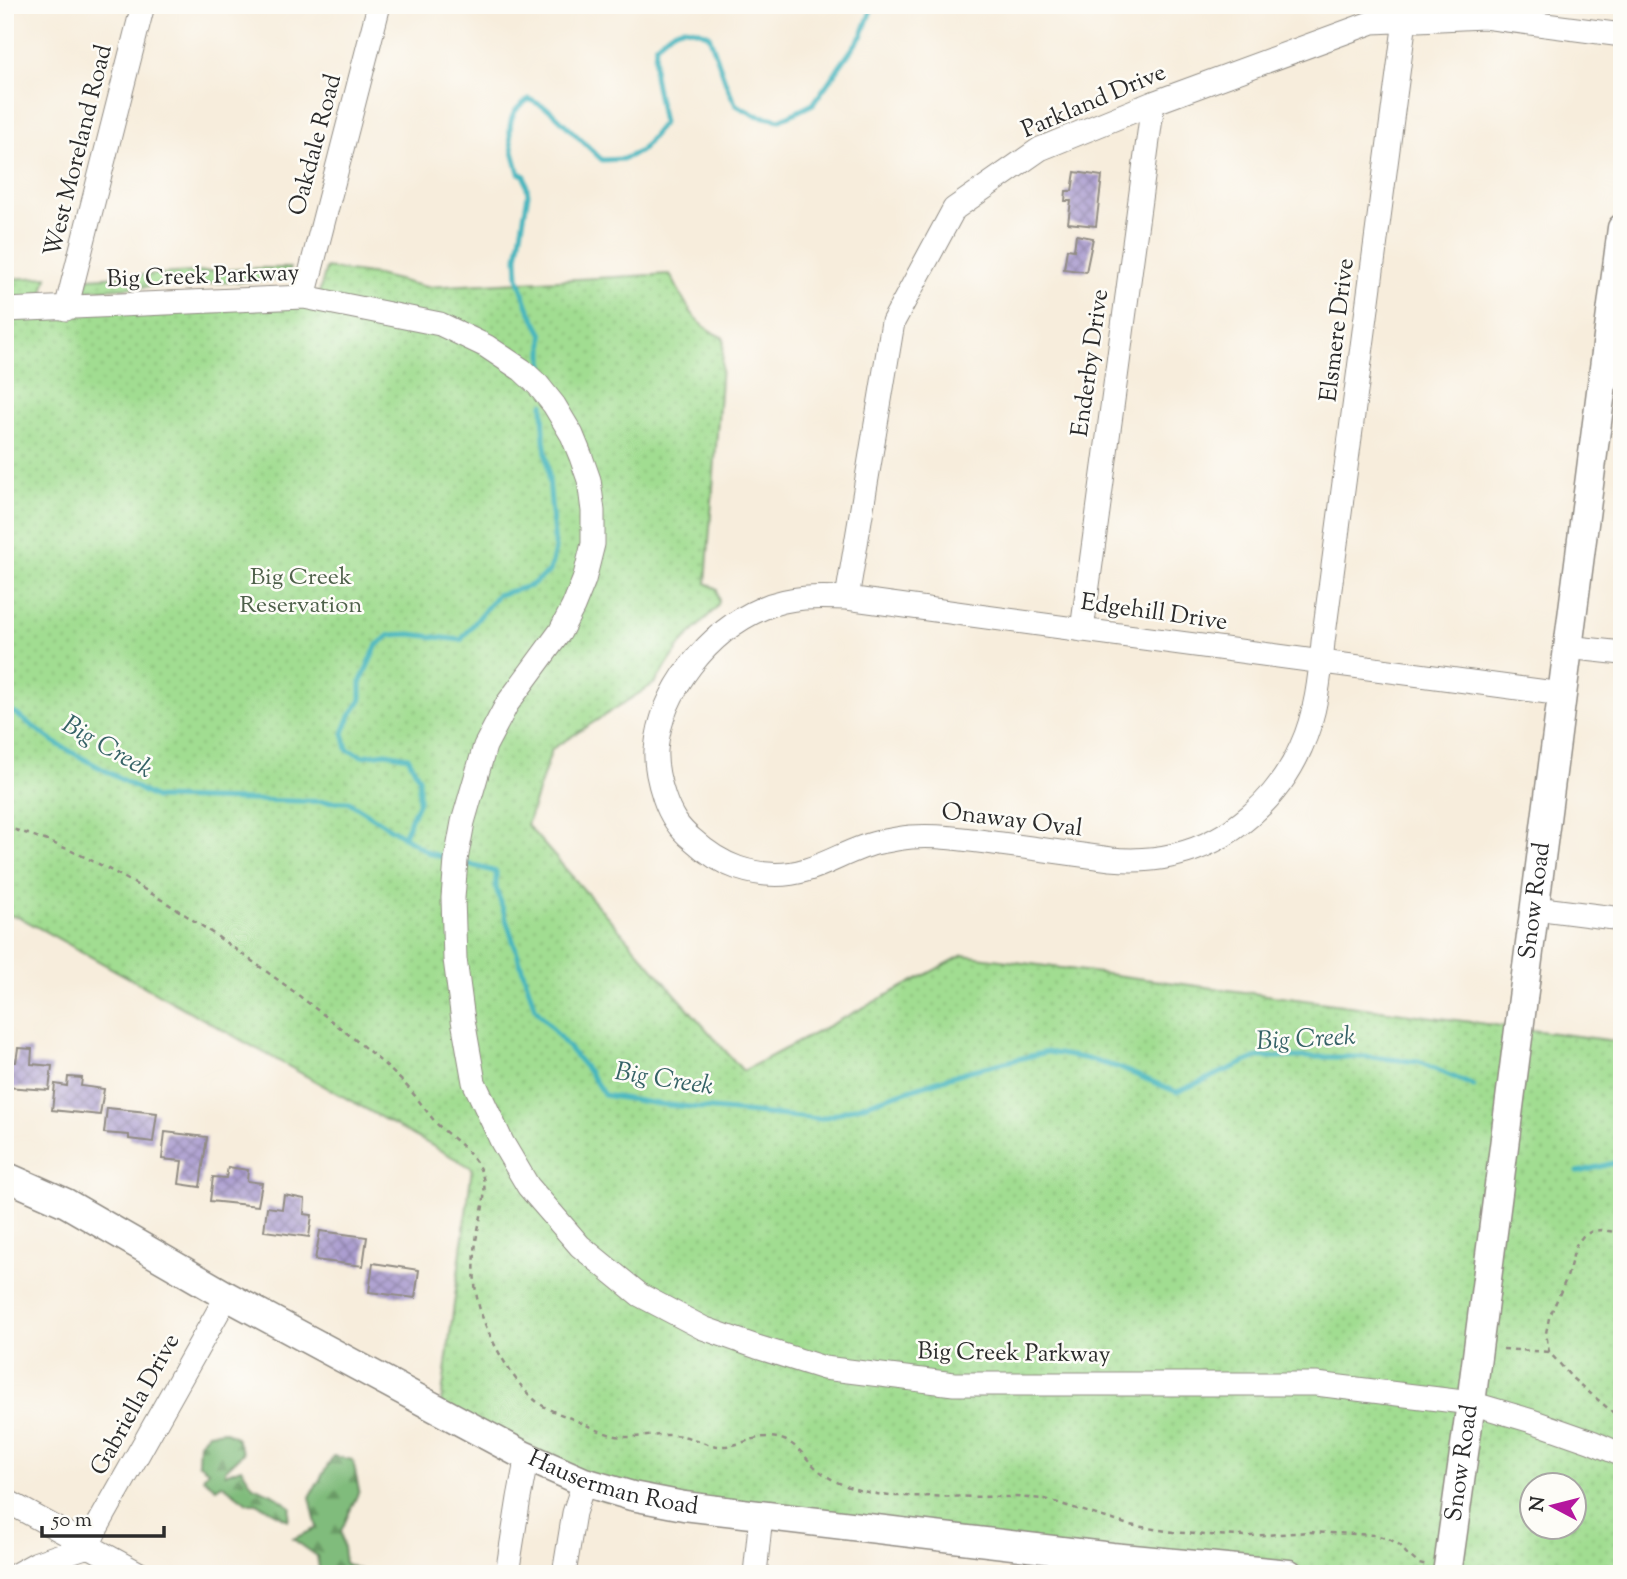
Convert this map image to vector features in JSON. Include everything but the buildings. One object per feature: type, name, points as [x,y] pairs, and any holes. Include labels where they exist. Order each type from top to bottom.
[{"type":"main road","name":"Snow Road","points":[[1447,1574],[1567,647],[1613,375],[1622,228]]},
{"type":"main road","name":"Hauserman Road","points":[[5,1176],[66,1203],[227,1296],[527,1457],[584,1482],[632,1496],[684,1506],[1111,1565],[1289,1574]]},
{"type":"street","name":"West Moreland Road","points":[[66,309],[144,5]]},
{"type":"street","name":"Oakdale Road","points":[[304,297],[379,5]]},
{"type":"street","name":"Parkland Drive","points":[[846,598],[893,322],[954,209],[1040,149],[1153,103],[1373,22],[1406,13],[1484,17],[1622,34]]},
{"type":"street","name":"Elsmere Drive","points":[[1322,662],[1406,13]]},
{"type":"street","name":"Enderby Drive","points":[[1082,630],[1153,103]]},
{"type":"street","name":"Big Creek Parkway","points":[[5,310],[304,297],[440,324],[486,346],[522,370],[554,405],[572,435],[589,480],[593,544],[584,580],[560,632],[507,704],[485,746],[463,822],[456,860],[453,898],[455,959],[474,1082],[502,1142],[528,1186],[580,1247],[640,1295],[703,1328],[824,1368],[954,1384],[1316,1384],[1471,1404],[1532,1421],[1622,1455]]},
{"type":"street","name":"Edgehill Drive","points":[[742,619],[764,607],[788,599],[846,598],[1562,694]]},
{"type":"street","name":"Onaway Oval","points":[[742,619],[697,659],[668,704],[656,751],[658,771],[668,809],[679,828],[719,859],[737,868],[770,875],[806,870],[878,842],[912,837],[954,837],[1130,860],[1176,855],[1196,848],[1236,827],[1257,810],[1275,791],[1290,769],[1310,724],[1322,662]]},
{"type":"street","points":[[1567,647],[1622,653]]},
{"type":"street","points":[[1535,908],[1622,919]]},
{"type":"street","name":"Gabriella Drive","points":[[88,1546],[227,1296]]},
{"type":"street","points":[[507,1574],[527,1457]]},
{"type":"street","points":[[564,1574],[574,1513],[584,1482]]},
{"type":"street","points":[[5,1500],[140,1574]]},
{"type":"street","points":[[755,1574],[761,1515]]},
{"type":"street","points":[[17,1574],[37,1563],[88,1546]]},
{"type":"path","points":[[1622,1233],[1592,1231],[1583,1236],[1576,1245],[1546,1333],[1549,1352],[1572,1378],[1622,1420]]},
{"type":"path","points":[[1503,1349],[1549,1352]]},
{"type":"path","points":[[1471,1574],[1485,1574]]},
{"type":"green space","points":[[290,268],[288,279],[85,290],[88,278]]},
{"type":"green space","name":"Big Creek Reservation","points":[[326,268],[377,275],[426,287],[670,274],[697,320],[724,338],[706,583],[717,589],[719,602],[682,643],[655,683],[552,749],[527,825],[743,1071],[963,955],[1622,1042],[1622,1574],[1520,1574],[1450,1566],[1448,1574],[1310,1574],[603,1500],[440,1410],[472,1168],[19,917],[5,915],[5,279],[47,277],[39,307],[319,293]]},
{"type":"green space","points":[[224,1431],[236,1437],[243,1453],[225,1470],[225,1474],[241,1468],[253,1486],[272,1494],[291,1507],[288,1520],[257,1503],[247,1503],[222,1484],[216,1488],[203,1478],[208,1470],[198,1463],[199,1442],[208,1433]]},
{"type":"green space","points":[[333,1456],[353,1460],[359,1491],[341,1531],[345,1563],[368,1574],[320,1574],[317,1556],[293,1539],[317,1528],[310,1497]]},
{"type":"waterway","points":[[543,380],[543,335],[528,307],[518,277],[517,257],[528,194],[525,176],[519,173],[511,141],[510,124],[517,109],[529,99],[550,110],[602,160],[623,159],[641,151],[663,123],[654,75],[656,45],[675,30],[686,28],[709,35],[736,105],[755,115],[780,120],[813,104],[862,35],[873,5]]},
{"type":"waterway","points":[[403,837],[419,801],[419,778],[408,757],[386,753],[362,756],[347,749],[343,733],[361,700],[361,681],[377,645],[390,635],[410,634],[461,640],[497,595],[530,586],[550,571],[555,549],[543,404]]},
{"type":"waterway","name":"Big Creek","points":[[5,706],[57,744],[155,798],[349,802],[429,853],[449,859]]},
{"type":"waterway","name":"Big Creek","points":[[462,862],[496,872],[496,888],[535,1008],[589,1072],[604,1095],[658,1104],[820,1119],[965,1072],[1047,1052],[1117,1067],[1177,1092],[1257,1057],[1370,1057],[1419,1062],[1474,1086]]},
{"type":"waterway","name":"Big Creek","points":[[1578,1172],[1622,1161]]}]
